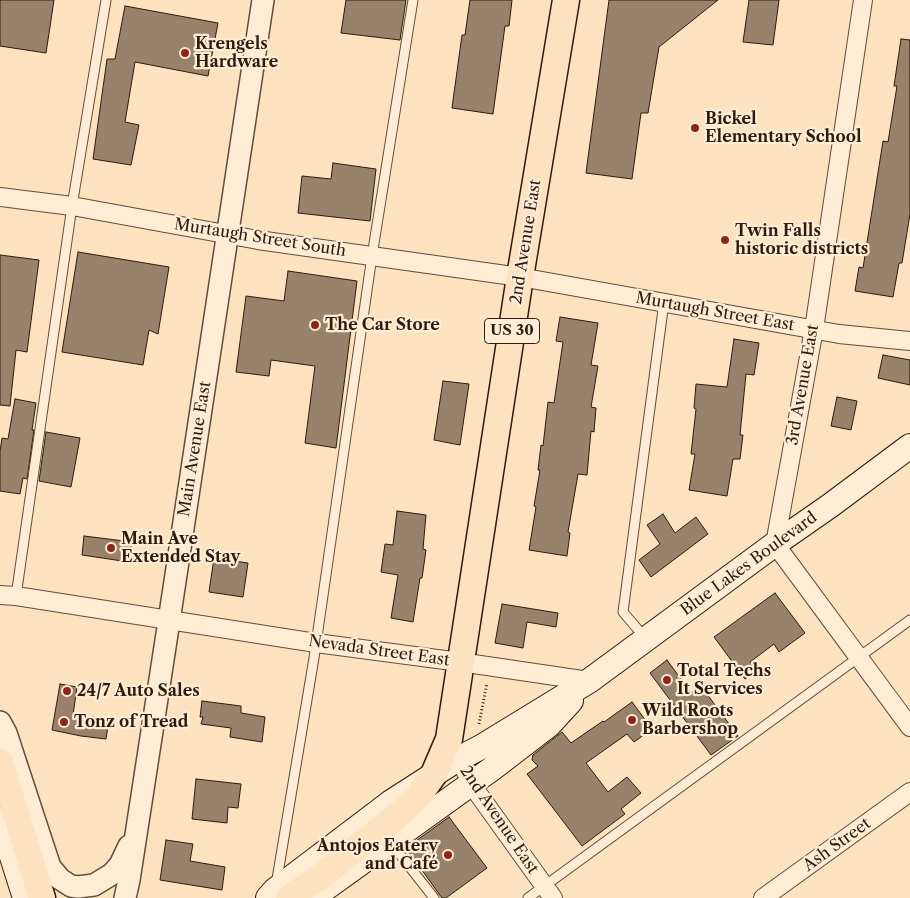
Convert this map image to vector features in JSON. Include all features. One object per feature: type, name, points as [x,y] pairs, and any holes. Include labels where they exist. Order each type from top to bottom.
[{"type":"main road","name":"2nd Avenue East","points":[[278,895],[324,874],[397,816],[419,795],[454,749],[460,662],[520,277],[566,0]]},
{"type":"main road","name":"Blue Lakes Boulevard","points":[[589,681],[910,446]]},
{"type":"main road","points":[[454,749],[481,747],[589,681]]},
{"type":"main road","points":[[312,898],[549,725],[589,681]]},
{"type":"main road","points":[[0,762],[42,898]]},
{"type":"main road","points":[[0,819],[25,898]]},
{"type":"street","name":"Main Avenue East","points":[[125,898],[263,0]]},
{"type":"street","name":"3rd Avenue East","points":[[774,544],[814,329],[863,0]]},
{"type":"street","name":"Murtaugh Street South","points":[[0,197],[72,206],[258,240],[520,277]]},
{"type":"street","name":"Murtaugh Street East","points":[[520,277],[839,334],[910,341]]},
{"type":"street","points":[[774,544],[910,727]]},
{"type":"street","name":"Nevada Street East","points":[[8,596],[316,643],[589,681]]},
{"type":"street","points":[[0,722],[6,733],[50,867],[65,883],[71,886],[86,887],[94,885],[112,874],[120,865],[137,827]]},
{"type":"street","name":"2nd Avenue East","points":[[454,749],[471,783],[549,892]]},
{"type":"street","name":"Ash Street","points":[[763,898],[910,792]]},
{"type":"lane","points":[[8,596],[106,0]]},
{"type":"lane","points":[[278,895],[372,256],[413,0]]},
{"type":"lane","points":[[646,639],[623,612],[664,302]]},
{"type":"lane","points":[[528,898],[549,892],[858,657],[910,620]]},
{"type":"lane","points":[[390,842],[434,898]]},
{"type":"path","points":[[478,728],[488,681]]},
{"type":"building","points":[[0,0],[54,0],[46,53],[0,46]]},
{"type":"building","points":[[346,0],[406,0],[400,40],[341,33]]},
{"type":"building","points":[[470,0],[512,0],[509,26],[505,26],[493,114],[452,108],[462,35],[465,35]]},
{"type":"building","points":[[609,0],[718,0],[659,47],[648,113],[641,113],[632,179],[586,173]]},
{"type":"building","points":[[749,0],[779,0],[773,45],[743,42]]},
{"type":"building","points":[[125,6],[218,23],[208,76],[135,62],[125,122],[139,125],[131,165],[93,159],[107,59],[115,59]]},
{"type":"building","points":[[901,39],[910,40],[910,214],[902,263],[899,263],[893,297],[855,291],[859,267],[863,268],[883,141],[888,142],[897,86],[894,86]]},
{"type":"building","points":[[333,163],[376,169],[370,221],[298,213],[302,176],[331,179]]},
{"type":"building","points":[[78,252],[169,267],[158,334],[149,330],[143,365],[62,352]]},
{"type":"building","points":[[0,255],[39,260],[27,352],[16,350],[10,406],[0,405]]},
{"type":"building","points":[[288,271],[357,281],[336,448],[305,443],[315,366],[271,360],[269,376],[236,372],[246,296],[284,301]]},
{"type":"building","points":[[560,317],[598,323],[591,365],[598,366],[591,407],[596,408],[594,432],[591,431],[587,475],[578,474],[568,532],[570,533],[567,556],[529,550],[548,402],[554,403],[563,342],[556,341]]},
{"type":"building","points":[[734,339],[759,343],[754,375],[746,374],[740,435],[743,435],[740,459],[733,459],[727,496],[689,490],[695,454],[691,454],[696,409],[694,408],[696,384],[727,387]]},
{"type":"building","points":[[883,355],[910,360],[910,385],[878,378]]},
{"type":"building","points":[[443,381],[469,384],[460,445],[434,440]]},
{"type":"building","points":[[837,397],[857,401],[851,430],[831,426]]},
{"type":"building","points":[[15,399],[36,403],[27,479],[23,478],[20,494],[0,491],[0,451],[2,438],[8,439]]},
{"type":"building","points":[[46,432],[80,438],[71,487],[39,481]]},
{"type":"building","points":[[397,511],[426,515],[423,549],[426,550],[413,622],[391,618],[398,575],[381,572],[385,544],[393,545]]},
{"type":"building","points":[[663,514],[675,533],[696,517],[708,534],[651,577],[639,560],[660,544],[647,525]]},
{"type":"building","points":[[84,536],[132,542],[129,562],[82,555]]},
{"type":"building","points":[[214,558],[248,563],[243,597],[209,592]]},
{"type":"building","points":[[775,593],[805,633],[779,652],[774,644],[750,662],[757,670],[745,679],[714,637]]},
{"type":"building","points":[[502,604],[558,613],[556,627],[527,622],[523,648],[495,643]]},
{"type":"building","points":[[667,660],[691,693],[701,686],[738,736],[711,755],[650,673]]},
{"type":"building","points":[[60,684],[77,687],[73,715],[109,719],[106,739],[52,730]]},
{"type":"building","points":[[202,701],[241,706],[241,713],[265,717],[262,742],[230,737],[231,728],[201,724],[203,717],[200,717]]},
{"type":"building","points":[[632,702],[652,729],[634,742],[627,734],[586,763],[608,792],[627,777],[641,793],[621,809],[625,814],[582,846],[527,774],[538,766],[532,760],[533,755],[562,732],[571,743]]},
{"type":"building","points":[[196,779],[241,784],[238,808],[228,807],[227,823],[192,819]]},
{"type":"building","points":[[449,817],[487,868],[446,898],[442,898],[406,848]]},
{"type":"building","points":[[166,840],[193,844],[190,861],[225,867],[222,890],[160,880]]},
{"type":"place","name":"Krengels Hardware","points":[[185,53]]},
{"type":"place","name":"Bickel Elementary School","points":[[695,128]]},
{"type":"place","name":"Twin Falls historic districts","points":[[725,240]]},
{"type":"place","name":"The Car Store","points":[[315,325]]},
{"type":"place","name":"Main Ave Extended Stay","points":[[111,548]]},
{"type":"place","name":"Total Techs It Services","points":[[667,680]]},
{"type":"place","name":"24/7 Auto Sales","points":[[67,691]]},
{"type":"place","name":"Wild Roots Barbershop","points":[[632,720]]},
{"type":"place","name":"Tonz of Tread","points":[[64,722]]},
{"type":"place","name":"Antojos Eatery and Café","points":[[448,855]]}]
